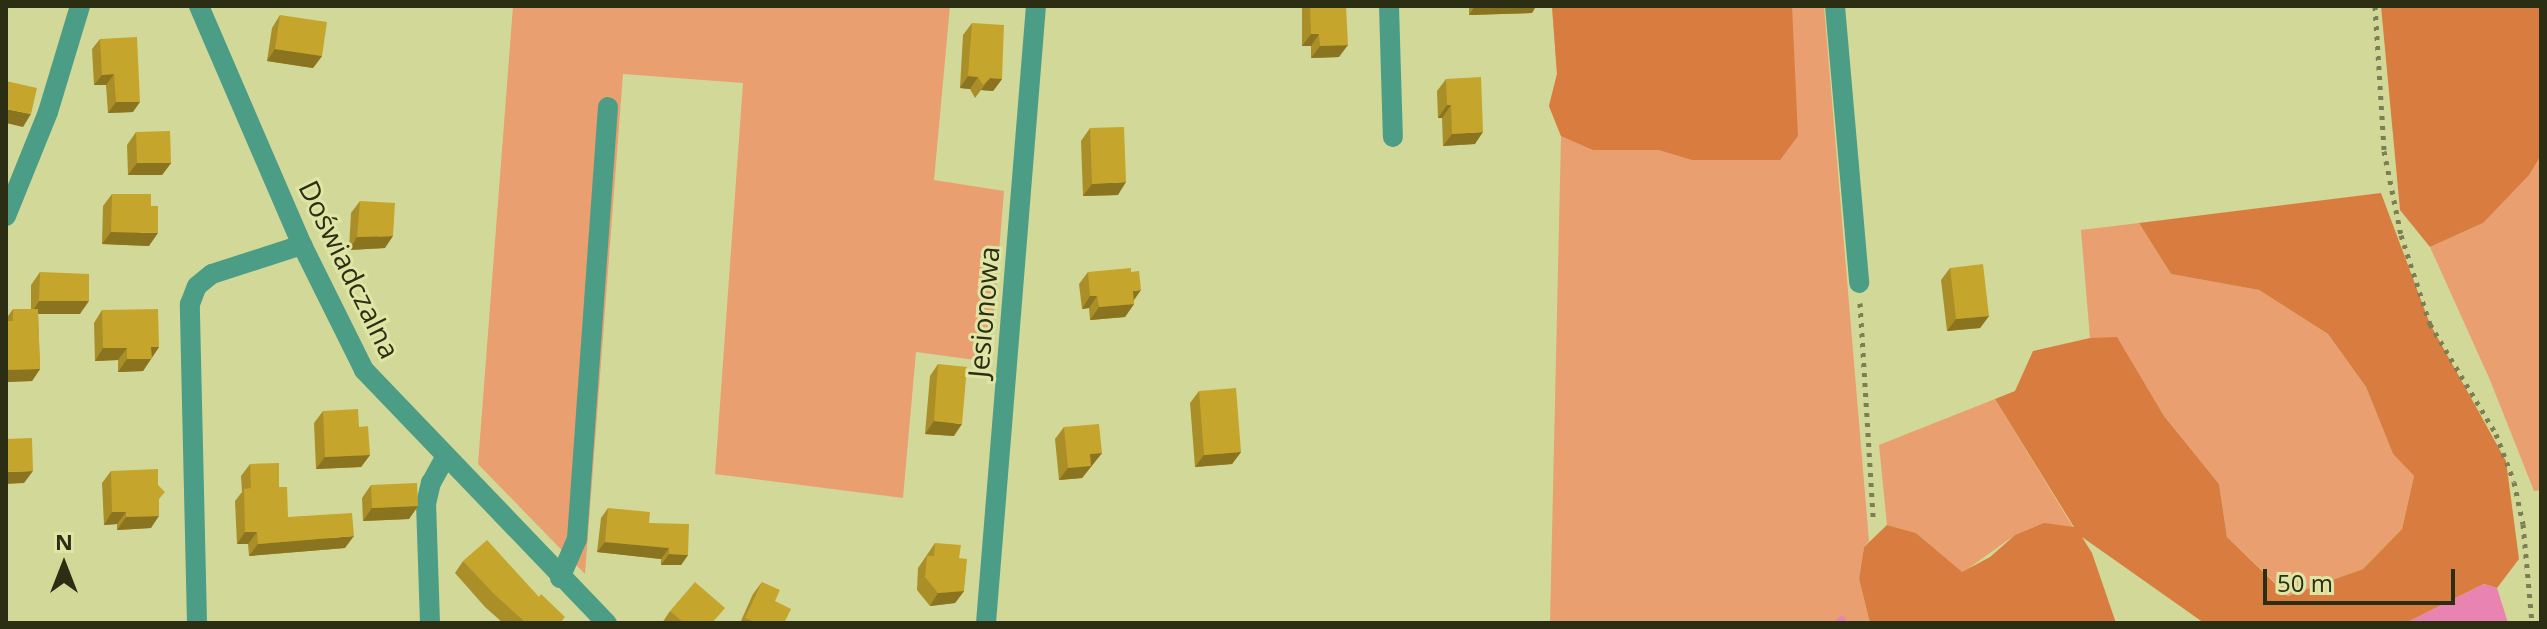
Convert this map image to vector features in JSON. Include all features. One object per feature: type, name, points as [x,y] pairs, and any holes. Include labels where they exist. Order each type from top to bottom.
[{"type":"street","points":[[6,216],[48,112],[80,6]]},
{"type":"street","name":"Doświadczalna","points":[[199,6],[302,245],[364,370],[560,578],[607,623]]},
{"type":"street","name":"Jesionowa","points":[[986,623],[1036,6]]},
{"type":"street","points":[[1389,6],[1393,137]]},
{"type":"street","points":[[1835,6],[1859,283]]},
{"type":"street","points":[[560,578],[577,539],[608,107]]},
{"type":"street","points":[[197,623],[190,304],[197,286],[212,274],[302,245]]},
{"type":"street","points":[[430,623],[426,504],[431,483],[445,458]]},
{"type":"path","points":[[2375,6],[2384,151],[2401,235],[2430,324],[2496,434],[2514,482],[2523,524],[2532,623]]},
{"type":"path","points":[[1859,283],[1873,518]]},
{"type":"shaded area","points":[[513,6],[950,6],[934,180],[1004,191],[990,362],[916,352],[903,498],[715,474],[743,83],[623,74],[585,574],[478,464]]},
{"type":"shaded area","points":[[1552,6],[1824,6],[1869,541],[1864,547],[1859,579],[1870,623],[1550,623],[1561,136],[1549,106],[1557,74]]},
{"type":"shaded area","points":[[1552,6],[1792,6],[1798,136],[1780,160],[1692,160],[1659,150],[1593,150],[1561,136],[1549,106],[1557,74]]},
{"type":"shaded area","points":[[2381,6],[2541,6],[2541,155],[2529,175],[2483,223],[2430,247],[2400,210]]},
{"type":"shaded area","points":[[2541,151],[2541,490],[2534,491],[2490,380],[2430,247],[2483,223]]},
{"type":"shaded area","points":[[2381,193],[2430,324],[2506,461],[2519,559],[2497,588],[2484,584],[2406,623],[2204,623],[2082,537],[2092,553],[2116,623],[1870,623],[1859,579],[1864,547],[1887,525],[1916,533],[1962,572],[1990,557],[2015,535],[2044,523],[2074,527],[1995,399],[2015,391],[2033,351],[2090,338],[2117,337],[2164,416],[2219,484],[2227,537],[2288,596],[2363,569],[2402,529],[2414,476],[2393,454],[2366,387],[2328,334],[2259,290],[2171,274],[2139,223]]},
{"type":"shaded area","points":[[2139,223],[2171,274],[2259,290],[2328,334],[2366,387],[2393,454],[2414,476],[2402,529],[2363,569],[2289,596],[2227,537],[2219,484],[2164,416],[2117,338],[2090,338],[2081,230]]},
{"type":"shaded area","points":[[1995,399],[2073,527],[2015,535],[1962,573],[1916,533],[1887,525],[1879,445]]},
{"type":"shaded area","points":[[2484,584],[2497,588],[2508,623],[2406,623]]},
{"type":"building","points":[[1310,6],[1346,6],[1348,45],[1320,46],[1319,34],[1311,34]]},
{"type":"building","points":[[280,15],[327,22],[322,56],[275,49]]},
{"type":"building","points":[[972,23],[1004,25],[1002,79],[990,78],[983,85],[978,77],[968,76]]},
{"type":"building","points":[[137,37],[140,102],[116,102],[114,74],[102,75],[100,39]]},
{"type":"building","points":[[1481,77],[1483,132],[1452,134],[1446,79]]},
{"type":"building","points":[[6,81],[37,88],[31,114],[6,109]]},
{"type":"building","points":[[1124,127],[1126,182],[1092,184],[1090,128]]},
{"type":"building","points":[[170,131],[171,163],[137,163],[136,132]]},
{"type":"building","points":[[112,194],[151,194],[151,206],[158,206],[158,233],[111,232]]},
{"type":"building","points":[[360,201],[395,203],[393,236],[357,237]]},
{"type":"building","points":[[1983,264],[1989,316],[1956,319],[1950,268]]},
{"type":"building","points":[[1131,268],[1131,272],[1139,271],[1141,290],[1133,291],[1134,304],[1099,307],[1097,296],[1090,296],[1088,272]]},
{"type":"building","points":[[40,272],[89,274],[89,301],[39,301]]},
{"type":"building","points":[[13,309],[38,309],[40,369],[6,370],[6,321],[13,321]]},
{"type":"building","points":[[158,309],[159,347],[151,347],[152,359],[127,359],[127,348],[103,348],[102,310]]},
{"type":"building","points":[[938,364],[967,367],[962,424],[934,421]]},
{"type":"building","points":[[1236,388],[1241,452],[1204,455],[1199,391]]},
{"type":"building","points":[[358,409],[359,427],[368,426],[370,455],[325,457],[323,411]]},
{"type":"building","points":[[1099,424],[1102,453],[1090,454],[1091,466],[1068,468],[1064,427]]},
{"type":"building","points":[[32,438],[33,471],[6,472],[6,439]]},
{"type":"building","points":[[279,463],[279,487],[287,487],[288,517],[352,513],[354,536],[258,544],[257,532],[245,532],[244,489],[251,488],[250,464]]},
{"type":"building","points":[[158,469],[158,485],[165,492],[159,499],[159,516],[126,517],[126,512],[112,512],[111,471]]},
{"type":"building","points":[[417,483],[418,506],[372,508],[371,485]]},
{"type":"building","points":[[608,508],[650,512],[649,523],[689,524],[688,555],[669,554],[669,548],[605,542]]},
{"type":"building","points":[[487,540],[539,597],[541,594],[565,617],[560,623],[526,623],[463,561]]},
{"type":"building","points":[[935,543],[961,545],[959,558],[967,559],[964,591],[938,593],[925,577],[927,556],[934,556]]},
{"type":"building","points":[[695,582],[725,608],[712,623],[684,623],[670,611]]},
{"type":"building","points":[[762,582],[780,590],[775,601],[791,609],[784,623],[757,623],[745,618]]},
{"type":"waterway","points":[[1839,623],[1842,620]]}]
